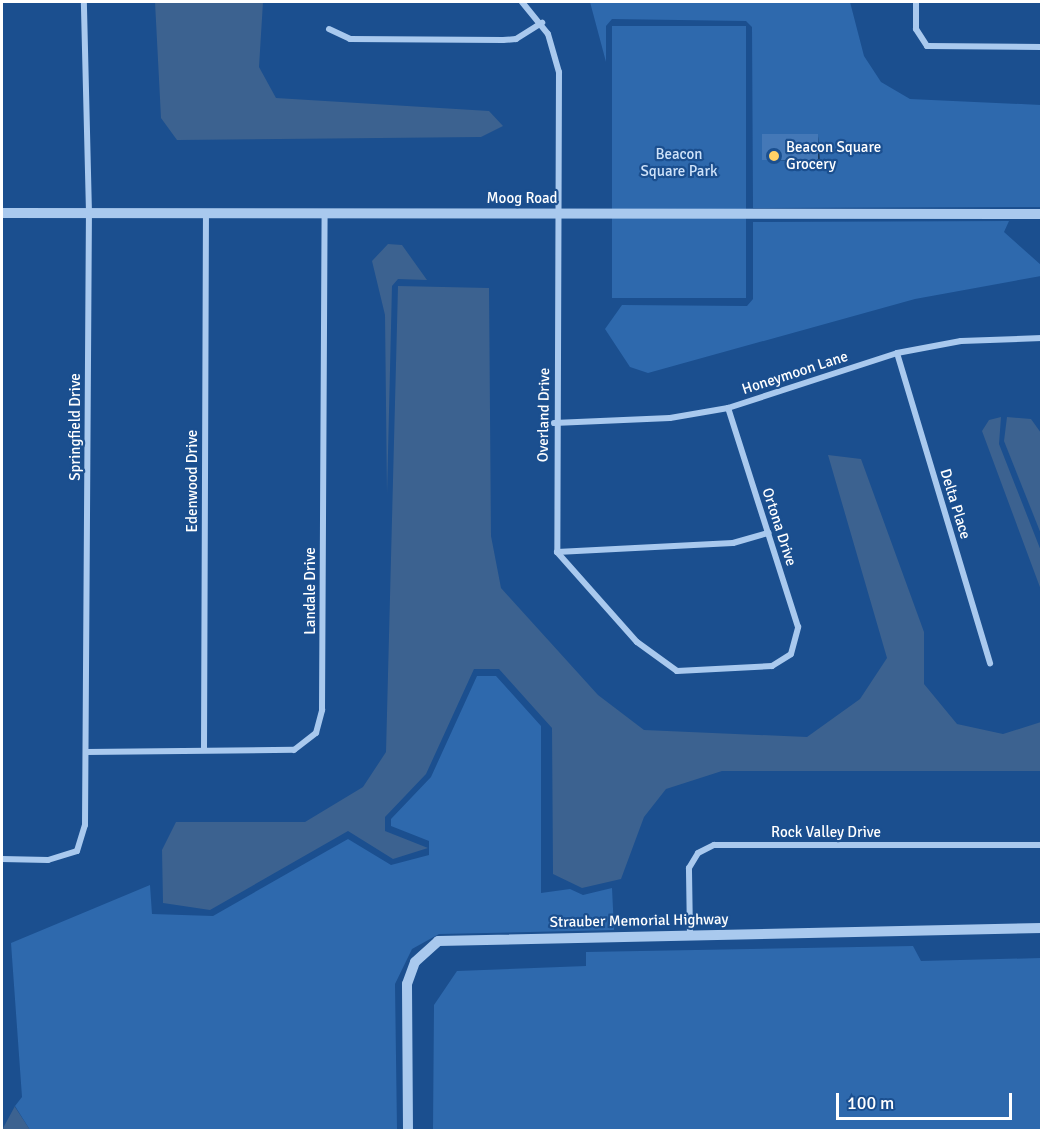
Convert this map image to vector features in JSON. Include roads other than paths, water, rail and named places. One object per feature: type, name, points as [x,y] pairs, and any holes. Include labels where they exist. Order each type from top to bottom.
[{"type":"street","name":"Springfield Drive","points":[[2,859],[48,860],[77,851],[86,825],[89,213],[84,2]]},
{"type":"street","name":"Overland Drive","points":[[522,2],[542,23],[559,72],[560,214],[554,423],[556,552]]},
{"type":"street","points":[[916,2],[916,29],[927,46],[1041,47]]},
{"type":"street","points":[[329,30],[350,39],[503,40],[516,39],[542,23]]},
{"type":"street","name":"Moog Road","points":[[2,213],[1041,214]]},
{"type":"street","name":"Edenwood Drive","points":[[204,750],[206,213]]},
{"type":"street","name":"Landale Drive","points":[[86,752],[294,750],[316,733],[322,710],[325,214]]},
{"type":"street","name":"Honeymoon Lane","points":[[554,423],[670,418],[728,408],[897,352],[962,341],[1041,338]]},
{"type":"street","name":"Delta Place","points":[[897,352],[990,663]]},
{"type":"street","name":"Ortona Drive","points":[[556,552],[637,642],[677,671],[772,666],[791,654],[798,627],[728,408]]},
{"type":"street","points":[[556,552],[733,543],[769,533]]},
{"type":"street","name":"Rock Valley Drive","points":[[690,935],[689,868],[698,853],[714,845],[1041,845]]},
{"type":"street","name":"Strauber Memorial Highway","points":[[408,1131],[407,984],[425,949],[449,939],[1041,928]]},
{"type":"place","name":"Beacon Square Grocery","points":[[774,156]]},
{"type":"park label","name":"Beacon Square Park","points":[[679,162]]}]
